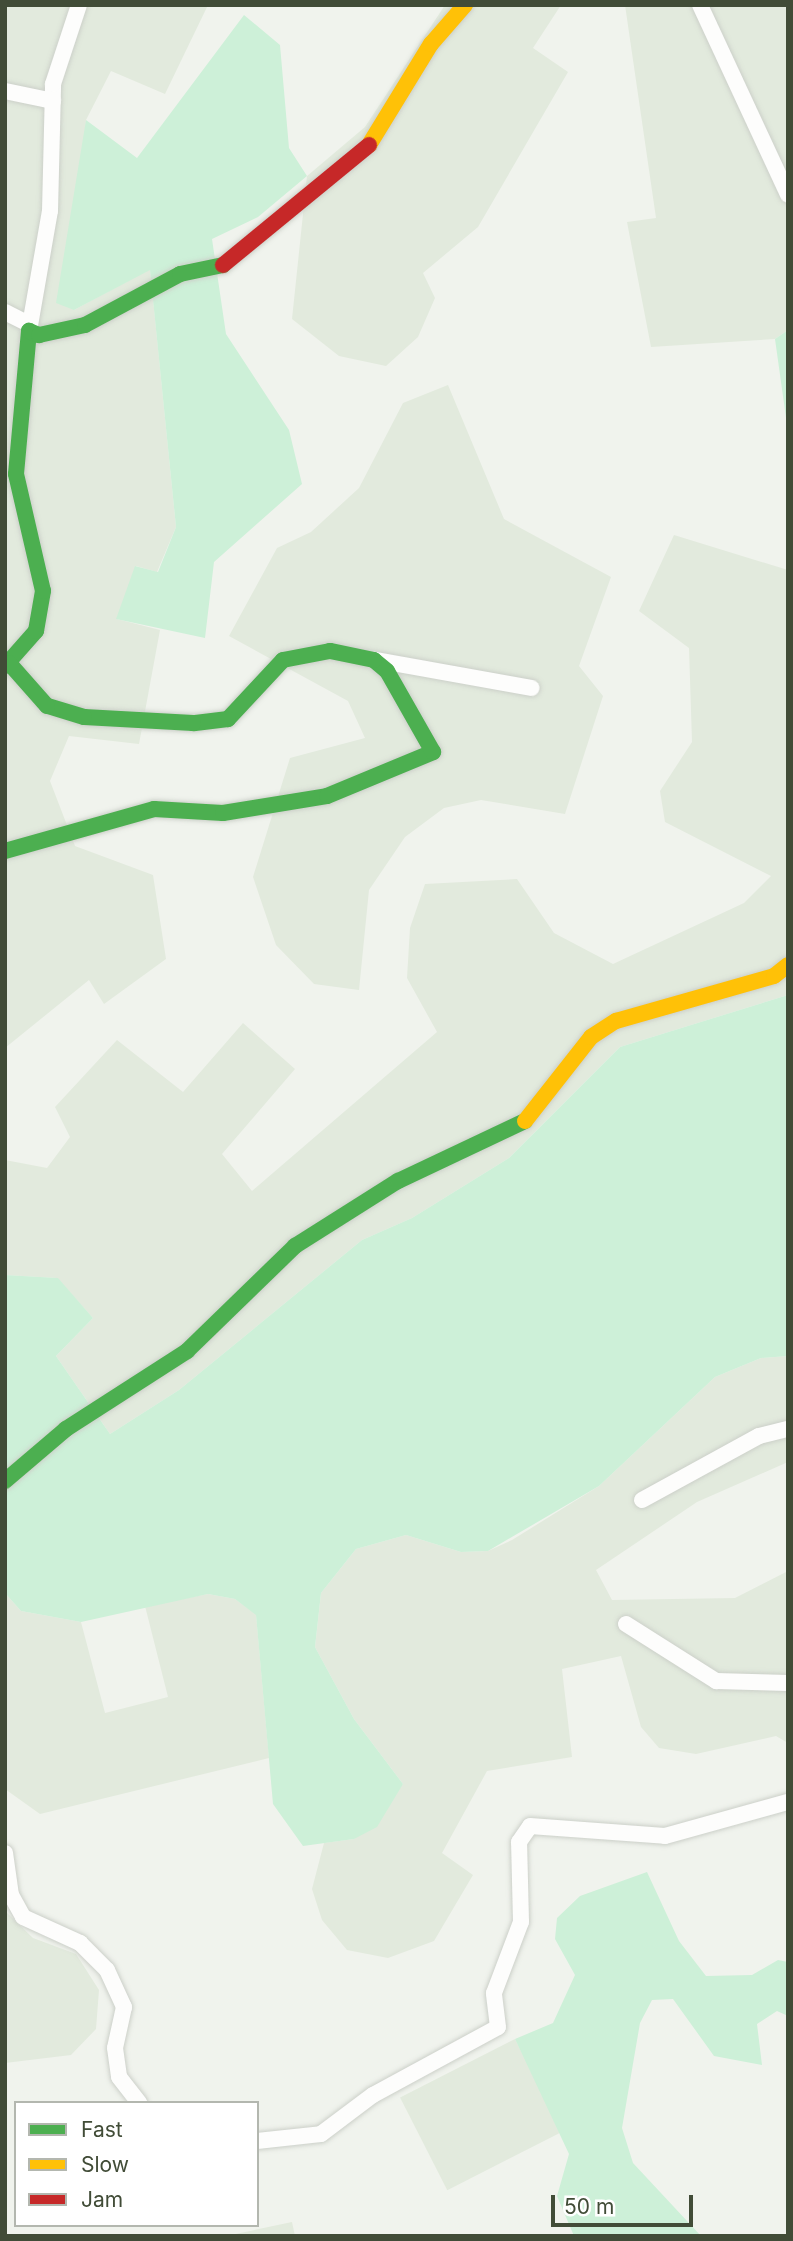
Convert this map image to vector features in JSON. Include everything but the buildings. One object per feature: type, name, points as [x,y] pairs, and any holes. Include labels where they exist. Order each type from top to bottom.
[{"type":"street","points":[[79,5],[53,101],[50,211],[30,328],[16,474],[43,591],[36,631],[7,664],[47,706],[84,717],[193,723],[228,719],[283,660],[330,651],[532,688]]},
{"type":"street","points":[[5,312],[39,335],[85,325],[180,274],[207,273],[235,260],[360,156],[384,130],[431,44],[465,5]]},
{"type":"street","points":[[700,5],[788,195]]},
{"type":"street","points":[[5,91],[53,101]]},
{"type":"street","points":[[5,851],[154,809],[223,813],[327,796],[433,752],[387,671],[374,660]]},
{"type":"street","points":[[5,1481],[66,1429],[187,1352],[295,1246],[398,1181],[523,1124],[591,1037],[616,1021],[774,976],[788,965]]},
{"type":"street","points":[[642,1500],[759,1436],[788,1429]]},
{"type":"street","points":[[626,1624],[716,1681],[788,1683]]},
{"type":"street","points":[[259,2141],[321,2134],[373,2095],[498,2027],[494,1993],[521,1922],[519,1842],[530,1826],[665,1836],[788,1802]]},
{"type":"street","points":[[5,1853],[11,1895],[23,1917],[80,1943],[107,1970],[124,2007],[115,2048],[119,2077],[137,2101]]},
{"type":"shaded area","points":[[5,5],[208,5],[165,94],[111,71],[86,120],[74,310],[150,269],[176,527],[157,572],[136,566],[117,619],[160,630],[139,744],[69,736],[50,781],[75,846],[153,875],[166,959],[104,1004],[89,980],[5,1048]]},
{"type":"shaded area","points":[[445,5],[561,5],[533,48],[568,72],[478,227],[423,273],[435,298],[418,337],[386,366],[339,356],[292,319],[307,176],[365,127]]},
{"type":"shaded area","points":[[625,5],[788,5],[788,330],[775,339],[651,347],[627,222],[656,218]]},
{"type":"shaded area","points":[[448,385],[504,519],[611,577],[579,666],[603,696],[565,814],[481,800],[444,808],[405,837],[369,890],[359,990],[314,984],[276,945],[253,877],[290,758],[365,738],[348,701],[229,636],[277,548],[311,532],[359,488],[403,403]]},
{"type":"shaded area","points":[[674,535],[788,570],[788,995],[620,1047],[509,1158],[412,1218],[362,1240],[179,1390],[110,1434],[56,1356],[93,1318],[57,1278],[5,1275],[5,1160],[47,1168],[70,1137],[55,1107],[117,1040],[183,1092],[243,1023],[295,1069],[222,1154],[252,1191],[437,1032],[407,978],[410,928],[425,884],[517,879],[554,933],[613,964],[744,903],[771,876],[665,822],[660,791],[692,742],[689,648],[639,611]]},
{"type":"shaded area","points":[[788,1356],[788,1462],[697,1502],[596,1570],[612,1600],[735,1598],[788,1571],[788,1743],[776,1736],[696,1754],[659,1748],[641,1727],[621,1656],[562,1669],[572,1757],[487,1771],[442,1853],[473,1875],[434,1941],[388,1958],[347,1950],[322,1920],[312,1889],[324,1843],[354,1839],[403,1784],[354,1719],[315,1647],[321,1593],[356,1549],[406,1535],[461,1552],[488,1551],[512,1540],[599,1486],[715,1377],[761,1358]]},
{"type":"shaded area","points":[[5,1593],[21,1611],[81,1622],[105,1713],[168,1697],[145,1606],[208,1594],[235,1599],[256,1614],[269,1758],[40,1814],[5,1789]]},
{"type":"shaded area","points":[[5,1911],[33,1938],[76,1954],[99,1990],[96,2029],[71,2055],[5,2063]]},
{"type":"shaded area","points":[[515,2039],[562,2132],[447,2190],[400,2098]]},
{"type":"shaded area","points":[[292,2222],[295,2236],[226,2236]]},
{"type":"green space","points":[[244,15],[280,45],[289,148],[307,176],[258,217],[212,239],[226,334],[289,430],[302,484],[214,562],[205,638],[116,619],[135,566],[158,572],[176,527],[150,270],[74,310],[56,303],[86,120],[137,158]]},
{"type":"green space","points":[[788,330],[788,432],[775,339]]},
{"type":"green space","points":[[788,995],[788,1356],[761,1358],[715,1377],[599,1486],[488,1551],[461,1552],[406,1535],[356,1549],[321,1593],[315,1647],[354,1719],[403,1784],[377,1827],[354,1839],[303,1846],[273,1804],[256,1615],[235,1599],[208,1594],[81,1622],[21,1611],[5,1593],[5,1275],[58,1278],[93,1318],[56,1356],[110,1434],[179,1390],[362,1240],[412,1218],[509,1158],[620,1047]]},
{"type":"green space","points":[[647,1872],[679,1941],[706,1976],[752,1975],[778,1960],[788,1962],[788,2016],[777,2011],[757,2024],[762,2065],[714,2056],[673,1999],[652,2000],[640,2023],[622,2128],[633,2163],[701,2236],[574,2236],[557,2196],[569,2154],[515,2039],[553,2023],[575,1975],[555,1939],[557,1918],[580,1896]]},
{"type":"traffic: fast","points":[[5,666],[36,631],[43,591],[16,474],[29,331],[39,335],[85,325],[180,274],[223,265]]},
{"type":"traffic: fast","points":[[5,851],[154,809],[223,813],[327,796],[433,752],[387,671],[374,660],[330,651],[283,660],[228,719],[193,723],[84,717],[47,706],[9,663]]},
{"type":"traffic: fast","points":[[5,1481],[66,1429],[187,1351],[295,1246],[398,1181],[525,1121]]},
{"type":"traffic: slow","points":[[369,145],[431,44],[465,5]]},
{"type":"traffic: slow","points":[[525,1121],[591,1037],[616,1021],[774,976],[788,965]]},
{"type":"traffic: jam","points":[[223,265],[369,145]]}]
